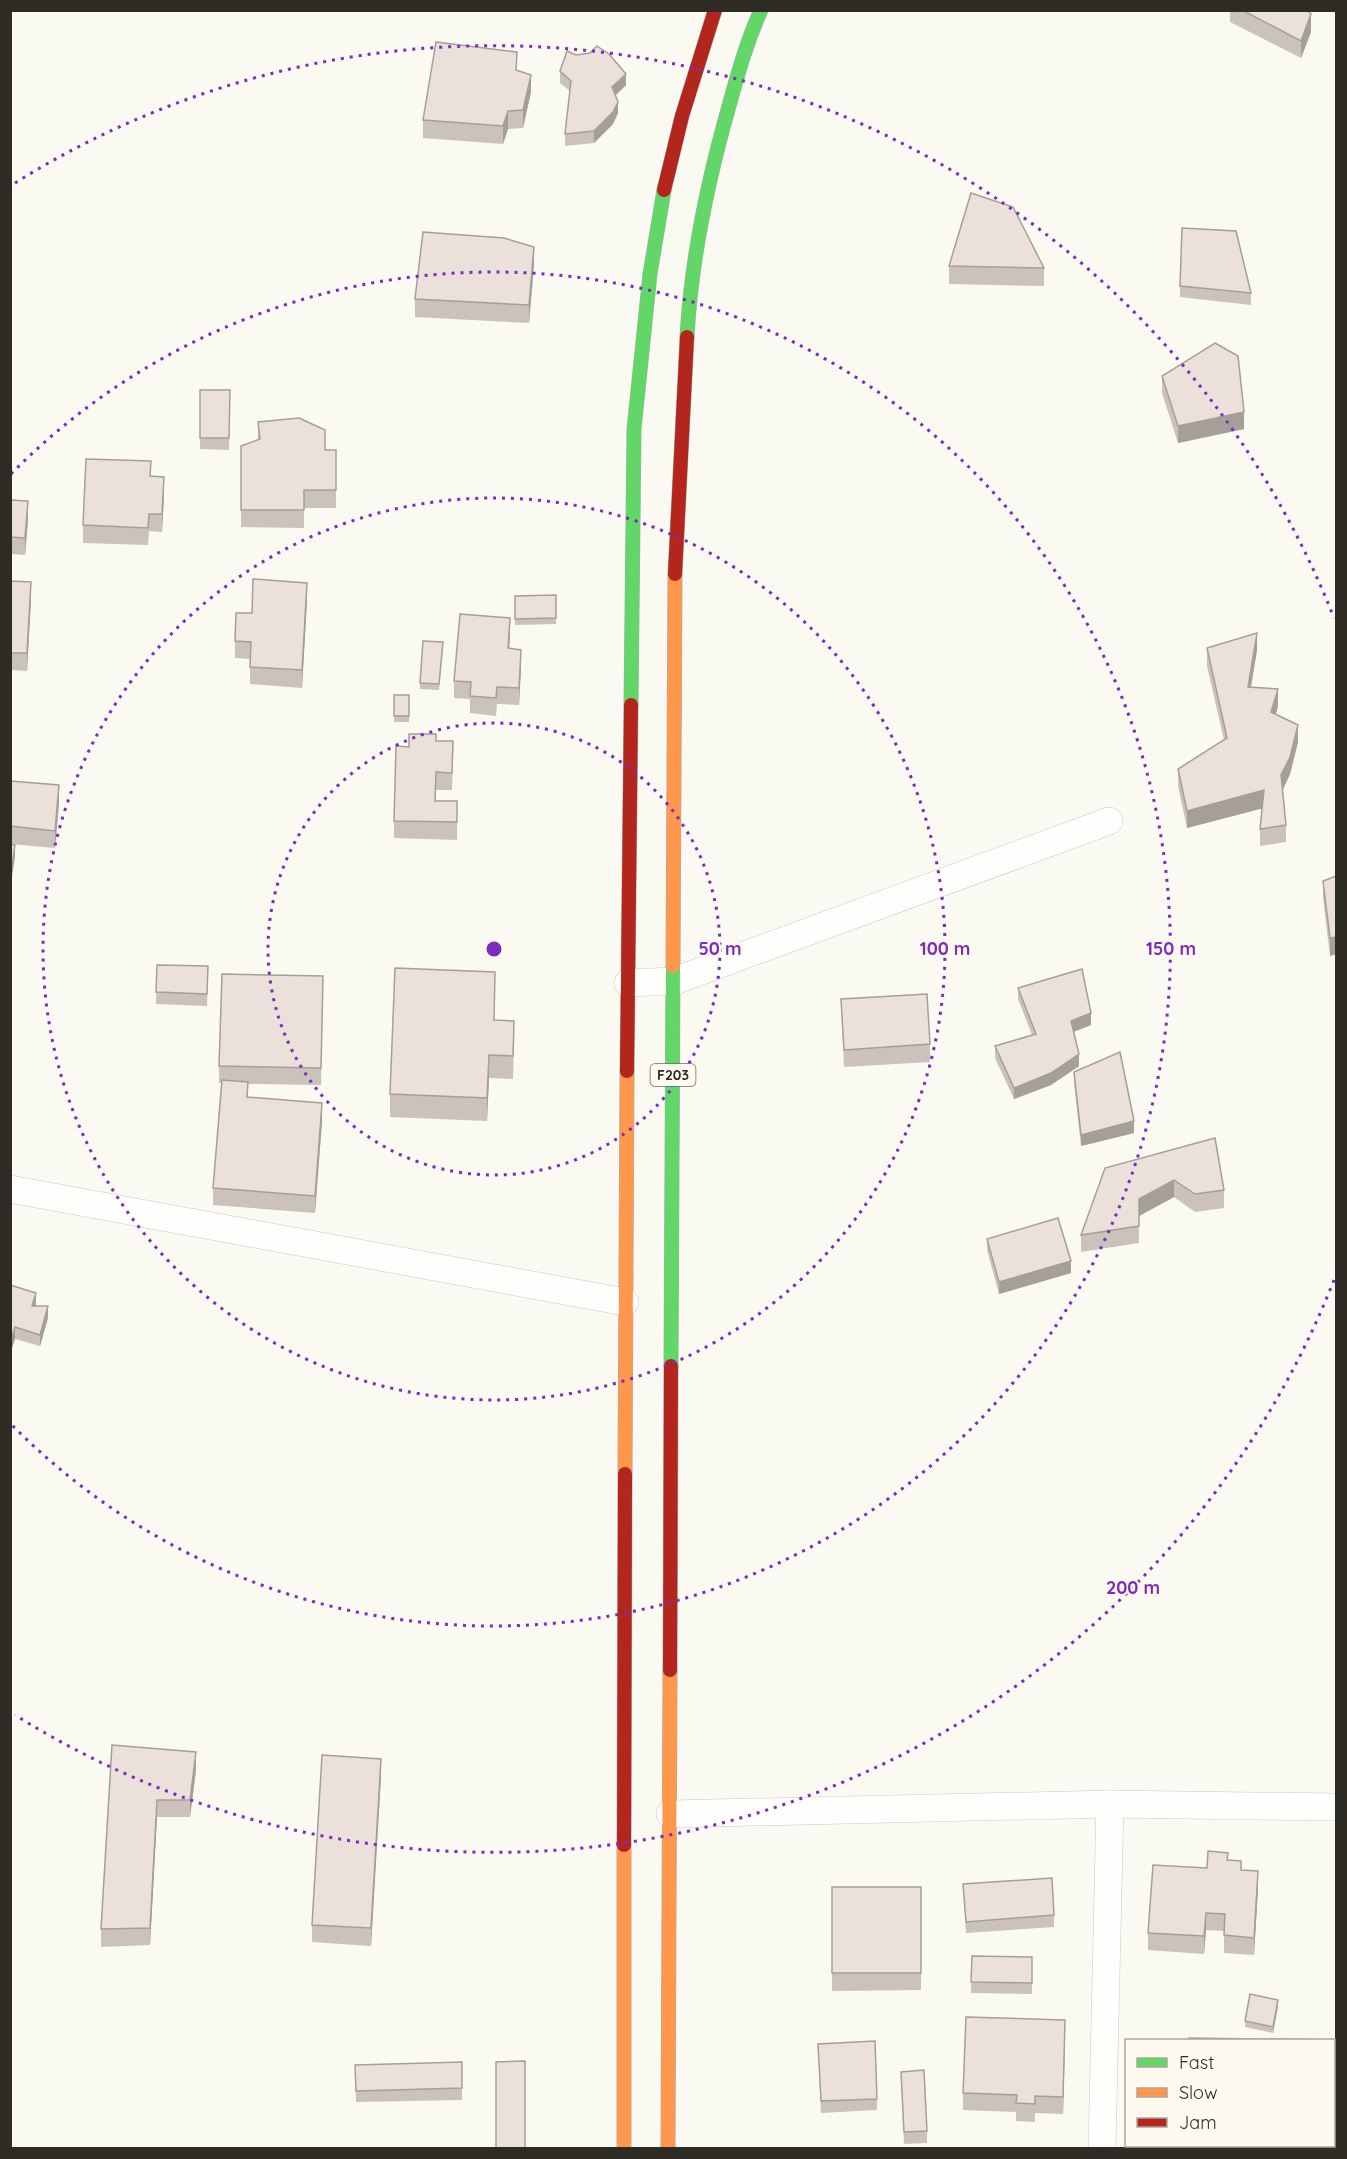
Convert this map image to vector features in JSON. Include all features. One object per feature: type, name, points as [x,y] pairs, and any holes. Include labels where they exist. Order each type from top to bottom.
[{"type":"main road","points":[[624,2148],[625,1302],[634,429],[647,296],[666,181],[693,76],[715,10]]},
{"type":"main road","name":"F203","points":[[668,2148],[675,577],[688,319],[700,235],[717,148],[748,38],[760,10]]},
{"type":"street","points":[[628,983],[674,981],[1109,821]]},
{"type":"street","points":[[10,1189],[625,1302]]},
{"type":"street","points":[[670,1814],[1110,1804],[1336,1807]]},
{"type":"street","points":[[1102,2148],[1110,1804]]},
{"type":"building","points":[[1242,10],[1306,10],[1311,14],[1301,41]]},
{"type":"building","points":[[436,42],[517,52],[516,70],[531,75],[523,110],[508,111],[503,126],[423,120]]},
{"type":"building","points":[[597,46],[609,54],[626,74],[612,87],[618,102],[613,112],[594,131],[565,134],[571,81],[560,71],[567,51],[576,55],[590,53]]},
{"type":"building","points":[[971,193],[1013,207],[1044,268],[949,266]]},
{"type":"building","points":[[1182,228],[1236,231],[1251,293],[1180,286]]},
{"type":"building","points":[[423,232],[504,238],[534,247],[529,305],[415,299]]},
{"type":"building","points":[[1215,343],[1238,356],[1244,412],[1178,426],[1162,376]]},
{"type":"building","points":[[200,390],[230,390],[229,438],[200,438]]},
{"type":"building","points":[[299,418],[325,430],[325,450],[336,450],[336,490],[304,490],[304,510],[241,510],[241,446],[260,439],[258,422]]},
{"type":"building","points":[[86,459],[151,461],[150,476],[164,477],[162,514],[149,514],[148,528],[83,525]]},
{"type":"building","points":[[10,500],[28,501],[25,538],[10,537]]},
{"type":"building","points":[[253,579],[307,583],[302,670],[250,667],[251,642],[235,641],[236,613],[252,613]]},
{"type":"building","points":[[10,581],[31,582],[27,653],[10,653]]},
{"type":"building","points":[[556,595],[556,618],[515,619],[515,596]]},
{"type":"building","points":[[460,614],[510,618],[508,648],[521,650],[519,688],[497,687],[496,698],[470,696],[471,682],[454,681]]},
{"type":"building","points":[[1257,633],[1248,687],[1278,689],[1271,712],[1298,725],[1290,757],[1281,775],[1286,825],[1260,829],[1264,790],[1187,811],[1178,769],[1227,738],[1207,648]]},
{"type":"building","points":[[423,641],[443,642],[439,684],[420,683]]},
{"type":"building","points":[[394,695],[409,695],[409,716],[394,716]]},
{"type":"building","points":[[409,734],[436,734],[436,741],[453,741],[452,773],[436,772],[435,801],[457,801],[457,822],[394,821],[396,746],[409,747]]},
{"type":"building","points":[[10,781],[59,785],[55,831],[10,826]]},
{"type":"building","points":[[10,844],[15,845],[10,878]]},
{"type":"building","points":[[1336,876],[1336,937],[1330,938],[1323,881]]},
{"type":"building","points":[[157,965],[208,966],[207,994],[156,992]]},
{"type":"building","points":[[395,968],[495,972],[494,1020],[514,1021],[513,1056],[489,1055],[487,1098],[390,1094]]},
{"type":"building","points":[[1082,969],[1091,1013],[1071,1021],[1079,1054],[1051,1073],[1014,1088],[995,1046],[1036,1034],[1018,988]]},
{"type":"building","points":[[222,974],[323,976],[321,1068],[219,1066]]},
{"type":"building","points":[[927,994],[930,1044],[844,1050],[841,999]]},
{"type":"building","points":[[1120,1052],[1134,1121],[1081,1135],[1074,1072]]},
{"type":"building","points":[[222,1080],[248,1082],[247,1097],[322,1103],[315,1196],[213,1188]]},
{"type":"building","points":[[1215,1138],[1224,1190],[1195,1194],[1174,1180],[1139,1199],[1139,1226],[1081,1235],[1105,1168]]},
{"type":"building","points":[[1058,1218],[1071,1261],[999,1282],[987,1239]]},
{"type":"building","points":[[10,1285],[36,1293],[32,1306],[48,1306],[40,1335],[15,1327],[10,1339]]},
{"type":"building","points":[[112,1745],[196,1752],[190,1800],[157,1800],[150,1928],[101,1929]]},
{"type":"building","points":[[322,1755],[381,1759],[371,1928],[312,1925]]},
{"type":"building","points":[[1208,1851],[1228,1853],[1227,1860],[1241,1861],[1241,1870],[1258,1871],[1254,1938],[1224,1935],[1225,1914],[1206,1913],[1204,1936],[1148,1933],[1153,1865],[1207,1868]]},
{"type":"building","points":[[1052,1878],[1054,1915],[966,1922],[963,1884]]},
{"type":"building","points":[[832,1887],[921,1887],[921,1973],[832,1973]]},
{"type":"building","points":[[972,1956],[1032,1957],[1032,1983],[971,1982]]},
{"type":"building","points":[[1250,1994],[1278,2000],[1273,2027],[1245,2021]]},
{"type":"building","points":[[966,2017],[1065,2020],[1063,2097],[1035,2096],[1035,2104],[1016,2103],[1017,2095],[963,2093]]},
{"type":"building","points":[[1189,2038],[1262,2039],[1189,2039]]},
{"type":"building","points":[[875,2041],[877,2099],[821,2101],[818,2044]]},
{"type":"building","points":[[525,2061],[525,2148],[496,2148],[496,2062]]},
{"type":"building","points":[[462,2062],[462,2088],[356,2091],[355,2065]]},
{"type":"building","points":[[924,2070],[927,2131],[904,2132],[901,2072]]},
{"type":"traffic: fast","points":[[687,337],[692,279],[721,134],[739,69],[761,10]]},
{"type":"traffic: fast","points":[[631,705],[634,429],[650,274],[664,190]]},
{"type":"traffic: fast","points":[[671,1366],[673,966]]},
{"type":"traffic: slow","points":[[673,966],[675,574]]},
{"type":"traffic: slow","points":[[625,1474],[627,1071]]},
{"type":"traffic: slow","points":[[668,2148],[670,1670]]},
{"type":"traffic: slow","points":[[624,1845],[624,2148]]},
{"type":"traffic: jam","points":[[664,190],[682,116],[715,10]]},
{"type":"traffic: jam","points":[[675,574],[687,337]]},
{"type":"traffic: jam","points":[[627,1071],[631,705]]},
{"type":"traffic: jam","points":[[670,1670],[671,1366]]},
{"type":"traffic: jam","points":[[624,1845],[625,1474]]}]
